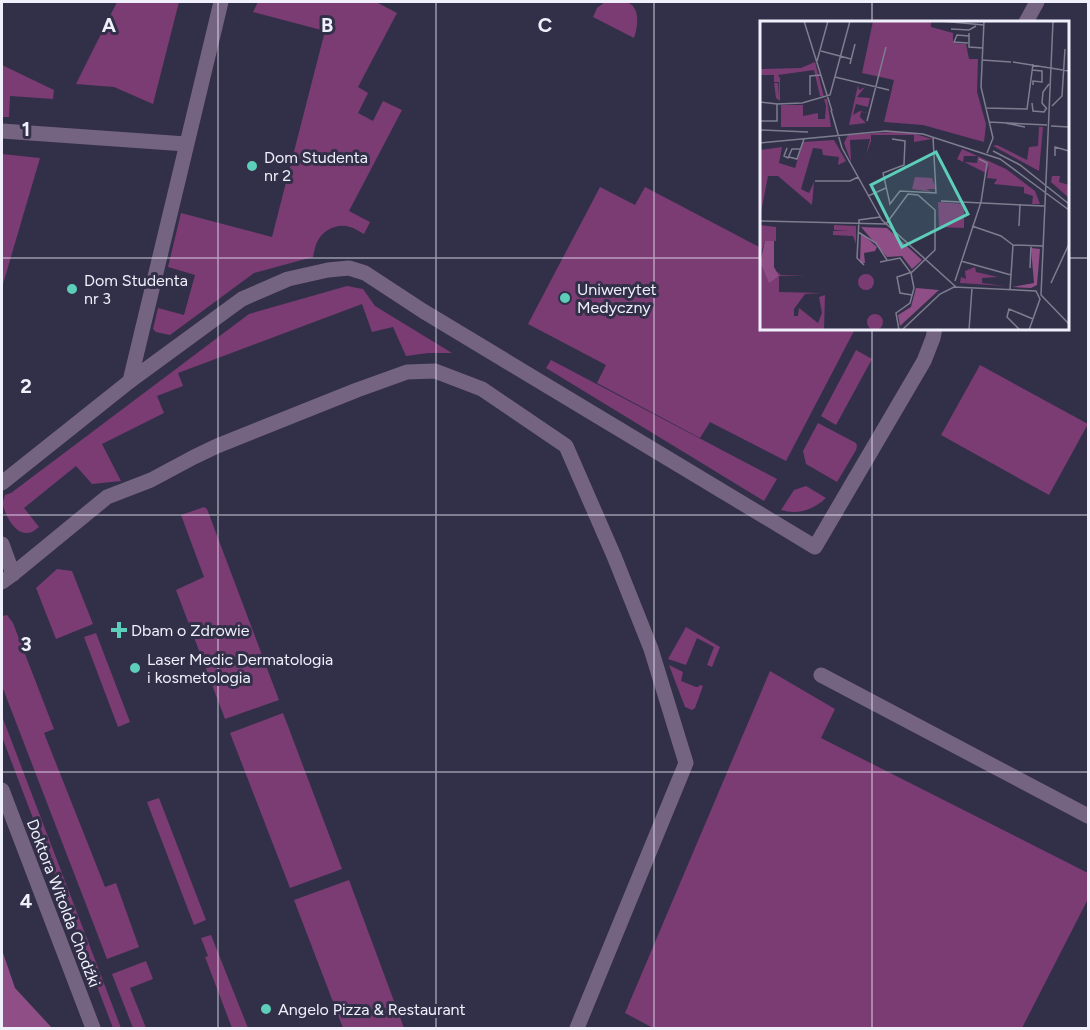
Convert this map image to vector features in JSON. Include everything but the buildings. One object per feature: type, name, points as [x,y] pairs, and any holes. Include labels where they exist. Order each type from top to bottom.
[{"type":"street","points":[[130,381],[221,2]]},
{"type":"street","points":[[1027,21],[1037,2]]},
{"type":"street","points":[[2,131],[186,144]]},
{"type":"street","points":[[2,483],[130,381],[242,299],[288,279],[349,268],[364,273],[469,339],[815,547],[924,361],[935,330]]},
{"type":"street","points":[[7,578],[107,497],[151,480],[217,446],[407,372],[435,371],[482,389],[566,446],[651,649],[686,764],[578,1029]]},
{"type":"street","points":[[2,544],[7,578]]},
{"type":"street","points":[[821,675],[1089,816]]},
{"type":"street","name":"Doktora Witolda Chodźki","points":[[2,790],[93,1029]]},
{"type":"shaded area","points":[[624,1],[631,4],[637,17],[634,38],[593,17],[597,8],[605,2]]},
{"type":"shaded area","points":[[117,2],[179,2],[153,104],[114,87],[76,84]]},
{"type":"shaded area","points":[[258,2],[378,2],[397,13],[358,87],[368,93],[358,113],[373,121],[383,101],[402,110],[349,211],[370,222],[364,234],[345,226],[331,228],[316,244],[313,257],[254,273],[170,335],[156,332],[153,329],[158,308],[184,315],[195,275],[168,267],[181,213],[272,237],[325,31],[253,12]]},
{"type":"shaded area","points":[[2,65],[54,90],[53,99],[10,96],[9,117],[2,117]]},
{"type":"shaded area","points":[[2,154],[40,158],[2,285]]},
{"type":"shaded area","points":[[600,187],[635,205],[645,187],[760,247],[760,330],[854,330],[786,461],[710,422],[700,438],[597,383],[606,365],[528,324]]},
{"type":"shaded area","points":[[347,286],[363,289],[375,306],[452,353],[406,356],[393,327],[372,332],[362,304],[178,373],[183,386],[157,396],[164,413],[102,444],[121,481],[92,484],[76,466],[24,508],[39,527],[27,533],[18,530],[11,523],[3,505],[5,495],[11,493],[249,314]]},
{"type":"shaded area","points":[[856,350],[872,359],[836,425],[821,416]]},
{"type":"shaded area","points":[[551,360],[777,479],[764,501],[546,368]]},
{"type":"shaded area","points":[[980,365],[1088,424],[1049,495],[941,435]]},
{"type":"shaded area","points":[[818,423],[856,443],[857,446],[837,482],[806,464],[803,451]]},
{"type":"shaded area","points":[[806,486],[826,498],[816,506],[805,510],[793,512],[781,510],[794,490]]},
{"type":"shaded area","points":[[204,507],[207,509],[279,700],[225,719],[176,590],[204,577],[181,515]]},
{"type":"shaded area","points":[[57,569],[72,571],[93,624],[56,639],[36,588]]},
{"type":"shaded area","points":[[7,615],[13,623],[54,729],[44,733],[105,887],[116,883],[139,947],[107,959],[2,686],[2,616]]},
{"type":"shaded area","points":[[686,627],[720,647],[712,667],[707,665],[714,647],[697,638],[686,665],[668,659]]},
{"type":"shaded area","points":[[96,633],[130,722],[118,727],[84,637]]},
{"type":"shaded area","points":[[669,665],[683,672],[681,681],[696,687],[703,686],[695,708],[692,710],[685,707]]},
{"type":"shaded area","points":[[770,671],[835,709],[821,738],[1088,873],[1088,899],[1022,1028],[653,1028],[625,1013]]},
{"type":"shaded area","points":[[283,713],[342,869],[290,888],[230,733]]},
{"type":"shaded area","points":[[2,716],[121,1028],[113,1028],[2,737]]},
{"type":"shaded area","points":[[159,798],[206,920],[194,925],[147,802]]},
{"type":"shaded area","points":[[349,880],[404,1028],[343,1028],[294,900]]},
{"type":"shaded area","points":[[211,935],[248,1028],[232,1028],[205,957],[208,956],[201,938]]},
{"type":"shaded area","points":[[2,950],[15,988],[52,1028],[2,1028]]},
{"type":"shaded area","points":[[146,961],[153,979],[130,988],[146,1028],[133,1028],[112,974]]},
{"type":"place","name":"Dom Studenta nr 2","points":[[252,166]]},
{"type":"place","name":"Dom Studenta nr 3","points":[[72,289]]},
{"type":"place","name":"Uniwerytet Medyczny","points":[[565,298]]},
{"type":"place","name":"Dbam o Zdrowie","points":[[119,630]]},
{"type":"place","name":"Laser Medic Dermatologia i kosmetologia","points":[[135,668]]},
{"type":"place","name":"Angelo Pizza & Restaurant","points":[[266,1009]]}]
